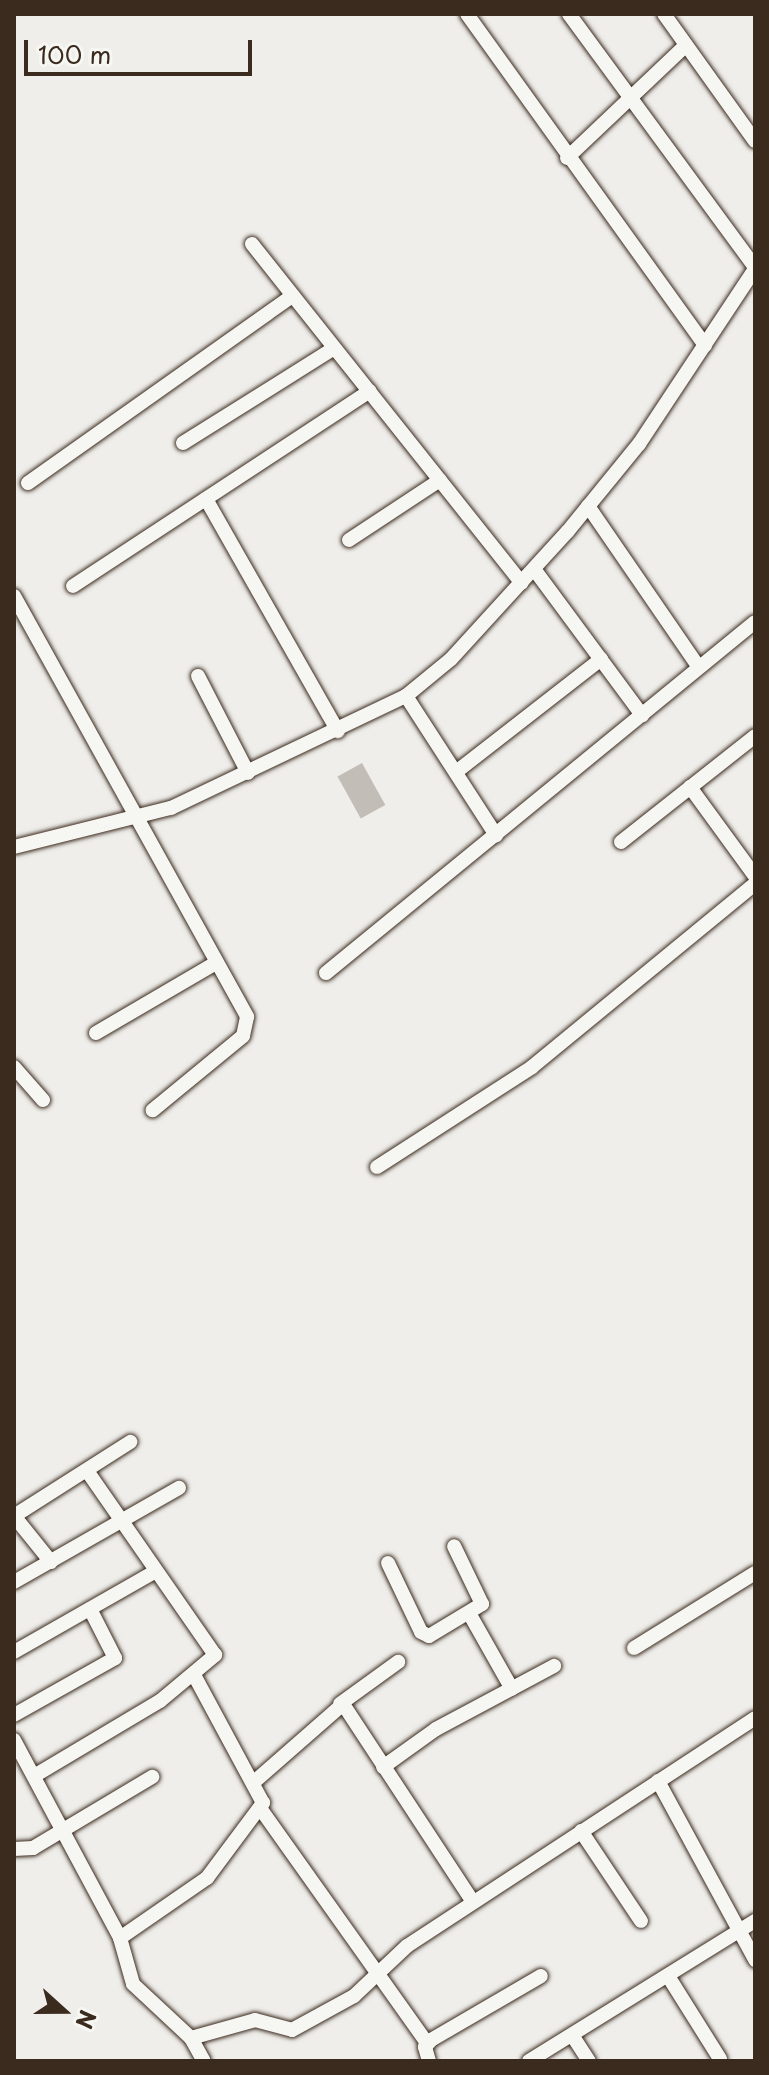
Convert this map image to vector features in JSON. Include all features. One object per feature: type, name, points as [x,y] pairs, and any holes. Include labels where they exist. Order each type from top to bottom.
[{"type":"street","points":[[467,14],[567,158],[705,345]]},
{"type":"street","points":[[14,847],[171,808],[406,696],[451,659],[588,506],[639,444],[705,345],[755,268],[569,14]]},
{"type":"street","points":[[664,14],[755,141]]},
{"type":"street","points":[[567,158],[686,45]]},
{"type":"street","points":[[252,244],[522,583]]},
{"type":"street","points":[[28,483],[292,296]]},
{"type":"street","points":[[183,443],[333,349]]},
{"type":"street","points":[[73,586],[370,391]]},
{"type":"street","points":[[349,540],[440,480]]},
{"type":"street","points":[[206,499],[338,731]]},
{"type":"street","points":[[588,506],[698,666]]},
{"type":"street","points":[[534,569],[642,715]]},
{"type":"street","points":[[14,596],[214,964],[247,1017],[247,1030],[153,1110]]},
{"type":"street","points":[[326,973],[755,622]]},
{"type":"street","points":[[456,772],[601,659]]},
{"type":"street","points":[[198,676],[248,773]]},
{"type":"street","points":[[406,696],[496,835]]},
{"type":"street","points":[[621,842],[755,736]]},
{"type":"street","points":[[690,787],[755,876]]},
{"type":"street","points":[[377,1167],[532,1067],[755,884]]},
{"type":"street","points":[[96,1033],[214,964]]},
{"type":"street","points":[[14,1067],[43,1100]]},
{"type":"street","points":[[51,1562],[14,1516],[130,1442]]},
{"type":"street","points":[[34,1776],[194,1675],[214,1649],[154,1572],[87,1471]]},
{"type":"street","points":[[14,1582],[179,1488]]},
{"type":"street","points":[[388,1563],[425,1636],[469,1613],[483,1600],[454,1546]]},
{"type":"street","points":[[14,1652],[154,1572]]},
{"type":"street","points":[[634,1648],[755,1573]]},
{"type":"street","points":[[14,1715],[115,1658],[90,1609]]},
{"type":"street","points":[[469,1613],[512,1689]]},
{"type":"street","points":[[254,1782],[340,1704],[398,1662]]},
{"type":"street","points":[[383,1767],[436,1729],[554,1666]]},
{"type":"street","points":[[120,1938],[207,1878],[260,1808],[263,1799],[194,1675]]},
{"type":"street","points":[[340,1704],[473,1902]]},
{"type":"street","points":[[191,2038],[255,2020],[292,2030],[354,1996],[407,1946],[755,1718]]},
{"type":"street","points":[[14,1740],[66,1831],[120,1938],[133,1984],[191,2038],[204,2061]]},
{"type":"street","points":[[14,1849],[33,1848],[66,1831],[152,1777]]},
{"type":"street","points":[[658,1781],[755,1960]]},
{"type":"street","points":[[260,1808],[381,1973],[427,2043],[429,2061]]},
{"type":"street","points":[[581,1831],[641,1921]]},
{"type":"street","points":[[529,2061],[755,1921]]},
{"type":"street","points":[[427,2043],[541,1976]]},
{"type":"street","points":[[668,1976],[720,2059]]},
{"type":"street","points":[[572,2035],[589,2061]]},
{"type":"building","points":[[362,763],[385,805],[361,819],[338,777]]}]
